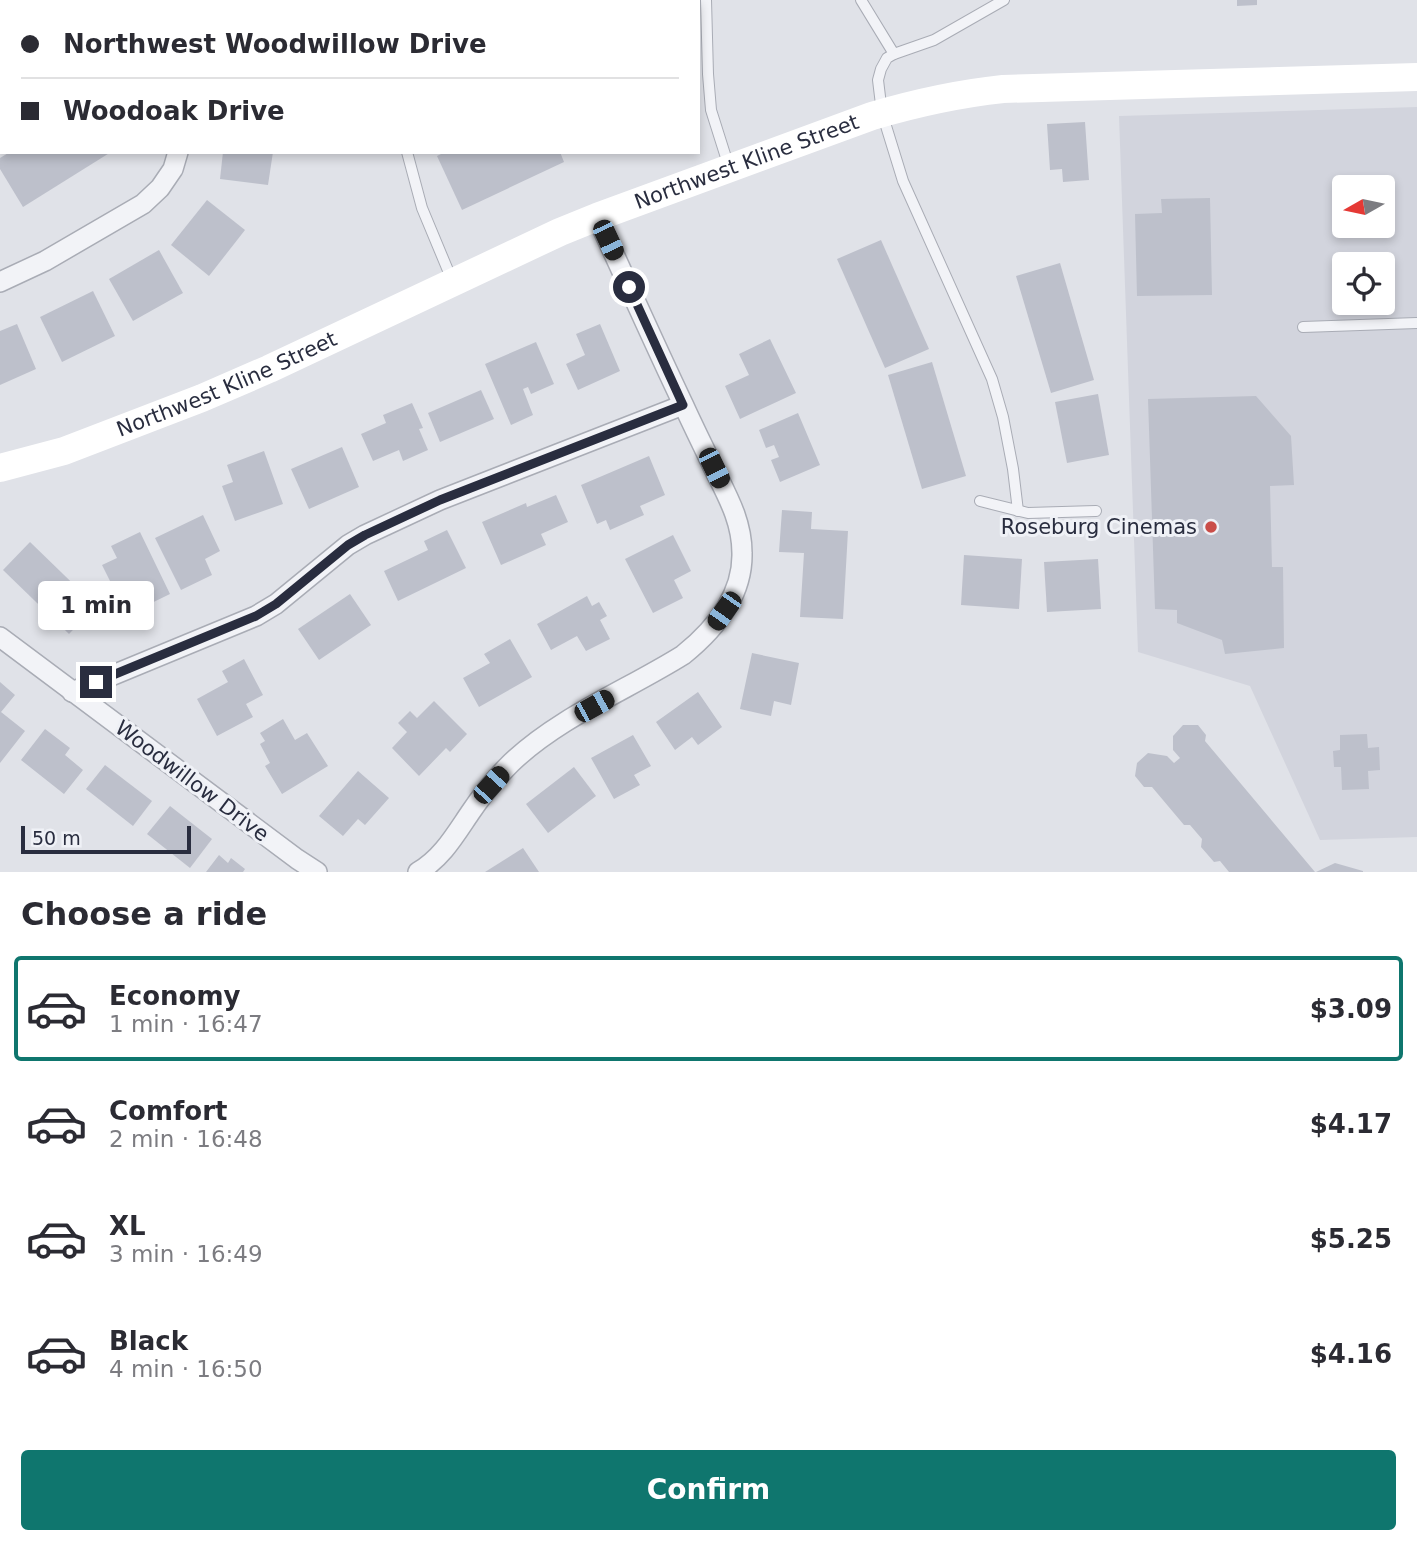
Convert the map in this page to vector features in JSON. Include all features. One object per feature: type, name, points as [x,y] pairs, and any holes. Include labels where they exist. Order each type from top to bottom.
[{"type":"street","name":"Northwest Kline Street","points":[[0,468],[64,451],[190,403],[597,217],[882,113],[941,97],[1003,89],[1417,77]]},
{"type":"street","points":[[0,282],[45,261],[143,204],[160,188],[173,169],[177,154]]},
{"type":"street","points":[[418,872],[443,852],[491,785],[530,747],[551,730],[683,655],[701,640],[724,611],[740,575],[743,555],[741,530],[734,510],[597,217]]},
{"type":"street","points":[[72,692],[256,616],[276,604],[348,545],[377,529],[440,500],[683,405]]},
{"type":"street","name":"Woodwillow Drive","points":[[0,637],[317,872]]},
{"type":"lane","points":[[706,0],[711,110],[729,168]]},
{"type":"lane","points":[[861,0],[894,54]]},
{"type":"lane","points":[[1004,0],[934,40],[887,58],[878,80],[882,113],[906,190],[992,379],[1003,417],[1018,511]]},
{"type":"lane","points":[[700,32],[707,37]]},
{"type":"lane","points":[[408,154],[422,208],[453,283]]},
{"type":"lane","points":[[1303,327],[1417,323]]},
{"type":"lane","points":[[980,501],[1028,513],[1096,511]]},
{"type":"shaded area","points":[[1417,107],[1417,837],[1320,840],[1250,686],[1138,652],[1119,116]]},
{"type":"building","points":[[1237,0],[1257,0],[1257,5],[1237,6]]},
{"type":"building","points":[[1085,122],[1089,180],[1063,182],[1062,169],[1050,170],[1047,124]]},
{"type":"building","points":[[7,154],[108,154],[23,207],[0,169],[0,158]]},
{"type":"building","points":[[223,154],[273,154],[268,185],[220,179]]},
{"type":"building","points":[[561,154],[564,162],[462,210],[437,156]]},
{"type":"building","points":[[1210,198],[1212,295],[1137,296],[1135,214],[1162,213],[1161,199]]},
{"type":"building","points":[[207,200],[245,230],[209,276],[171,245]]},
{"type":"building","points":[[881,240],[929,349],[885,368],[837,259]]},
{"type":"building","points":[[159,250],[183,293],[133,321],[109,279]]},
{"type":"building","points":[[1060,263],[1094,380],[1051,393],[1016,276]]},
{"type":"building","points":[[93,291],[115,336],[62,362],[40,317]]},
{"type":"building","points":[[17,324],[36,369],[0,385],[0,331]]},
{"type":"building","points":[[600,324],[620,371],[578,390],[566,364],[585,355],[576,334]]},
{"type":"building","points":[[770,339],[796,393],[740,419],[725,386],[749,375],[739,354]]},
{"type":"building","points":[[536,342],[554,384],[531,394],[528,387],[523,389],[533,415],[511,425],[485,364]]},
{"type":"building","points":[[932,362],[966,476],[922,489],[888,375]]},
{"type":"building","points":[[481,390],[494,419],[440,442],[428,413]]},
{"type":"building","points":[[1098,394],[1109,455],[1067,463],[1055,402]]},
{"type":"building","name":"Roseburg Cinemas","points":[[1256,396],[1291,436],[1294,485],[1270,486],[1272,567],[1283,567],[1284,648],[1225,654],[1222,640],[1177,623],[1177,610],[1155,609],[1148,399]]},
{"type":"building","points":[[412,403],[423,428],[419,429],[428,450],[403,461],[399,450],[373,461],[361,434],[386,423],[383,415]]},
{"type":"building","points":[[798,413],[820,465],[780,482],[771,460],[779,457],[774,445],[766,448],[759,430]]},
{"type":"building","points":[[342,447],[359,487],[309,509],[291,469]]},
{"type":"building","points":[[264,451],[283,504],[235,521],[222,486],[233,482],[227,465]]},
{"type":"building","points":[[649,456],[665,495],[640,506],[644,515],[610,530],[606,520],[597,524],[581,485]]},
{"type":"building","points":[[556,495],[568,522],[541,534],[546,545],[501,565],[482,522],[526,503],[527,507]]},
{"type":"building","points":[[782,510],[812,512],[811,529],[848,531],[843,619],[800,617],[804,553],[779,552]]},
{"type":"building","points":[[203,515],[220,551],[205,559],[212,575],[181,590],[155,538]]},
{"type":"building","points":[[447,530],[466,568],[398,601],[384,571],[428,550],[424,541]]},
{"type":"building","points":[[140,532],[170,594],[127,615],[102,565],[117,558],[111,546]]},
{"type":"building","points":[[673,535],[691,571],[674,580],[683,598],[653,613],[625,559]]},
{"type":"building","points":[[30,542],[96,606],[69,634],[3,570]]},
{"type":"building","points":[[964,555],[1022,559],[1019,609],[961,605]]},
{"type":"building","points":[[1098,559],[1101,609],[1047,612],[1044,562]]},
{"type":"building","points":[[350,594],[371,625],[319,660],[298,629]]},
{"type":"building","points":[[587,596],[592,606],[599,602],[607,616],[600,620],[610,639],[586,651],[577,636],[551,650],[537,624]]},
{"type":"building","points":[[510,639],[532,677],[479,707],[463,678],[490,663],[484,654]]},
{"type":"building","points":[[752,653],[799,663],[791,705],[774,701],[771,716],[740,709]]},
{"type":"building","points":[[244,659],[263,695],[246,704],[253,717],[217,736],[197,699],[228,682],[222,671]]},
{"type":"building","points":[[0,682],[15,695],[1,712],[25,731],[0,763]]},
{"type":"building","points":[[698,692],[722,727],[698,745],[692,737],[675,750],[656,722]]},
{"type":"building","points":[[434,701],[467,734],[450,752],[446,748],[419,776],[392,748],[407,732],[398,723],[410,711],[417,718]]},
{"type":"building","points":[[283,719],[295,740],[307,733],[328,766],[282,794],[265,766],[270,763],[260,744],[265,741],[260,733]]},
{"type":"building","points":[[1183,725],[1198,725],[1206,735],[1205,741],[1315,872],[1229,872],[1220,861],[1214,862],[1201,847],[1202,839],[1190,825],[1184,825],[1152,787],[1144,787],[1135,776],[1137,763],[1148,753],[1167,756],[1174,763],[1180,758],[1173,750],[1173,736]]},
{"type":"building","points":[[45,729],[70,748],[65,755],[83,770],[64,794],[21,760]]},
{"type":"building","points":[[1367,734],[1368,748],[1379,747],[1380,770],[1368,771],[1369,789],[1342,790],[1341,767],[1334,767],[1333,751],[1340,750],[1340,735]]},
{"type":"building","points":[[633,735],[651,766],[634,775],[640,785],[614,799],[591,758]]},
{"type":"building","points":[[105,765],[152,801],[133,826],[86,789]]},
{"type":"building","points":[[574,767],[596,796],[548,833],[526,804]]},
{"type":"building","points":[[358,771],[389,798],[365,825],[358,819],[343,836],[319,816]]},
{"type":"building","points":[[170,806],[212,839],[190,868],[147,834]]},
{"type":"building","points":[[523,848],[539,872],[485,872]]},
{"type":"building","points":[[219,855],[228,863],[231,858],[245,869],[243,872],[206,872]]},
{"type":"building","points":[[1335,863],[1363,871],[1363,872],[1316,872]]},
{"type":"place","name":"Roseburg Cinemas","points":[[1211,527]]},
{"type":"route","points":[[96,682],[256,616],[276,604],[348,545],[365,535],[440,500],[683,405],[629,287]]}]
